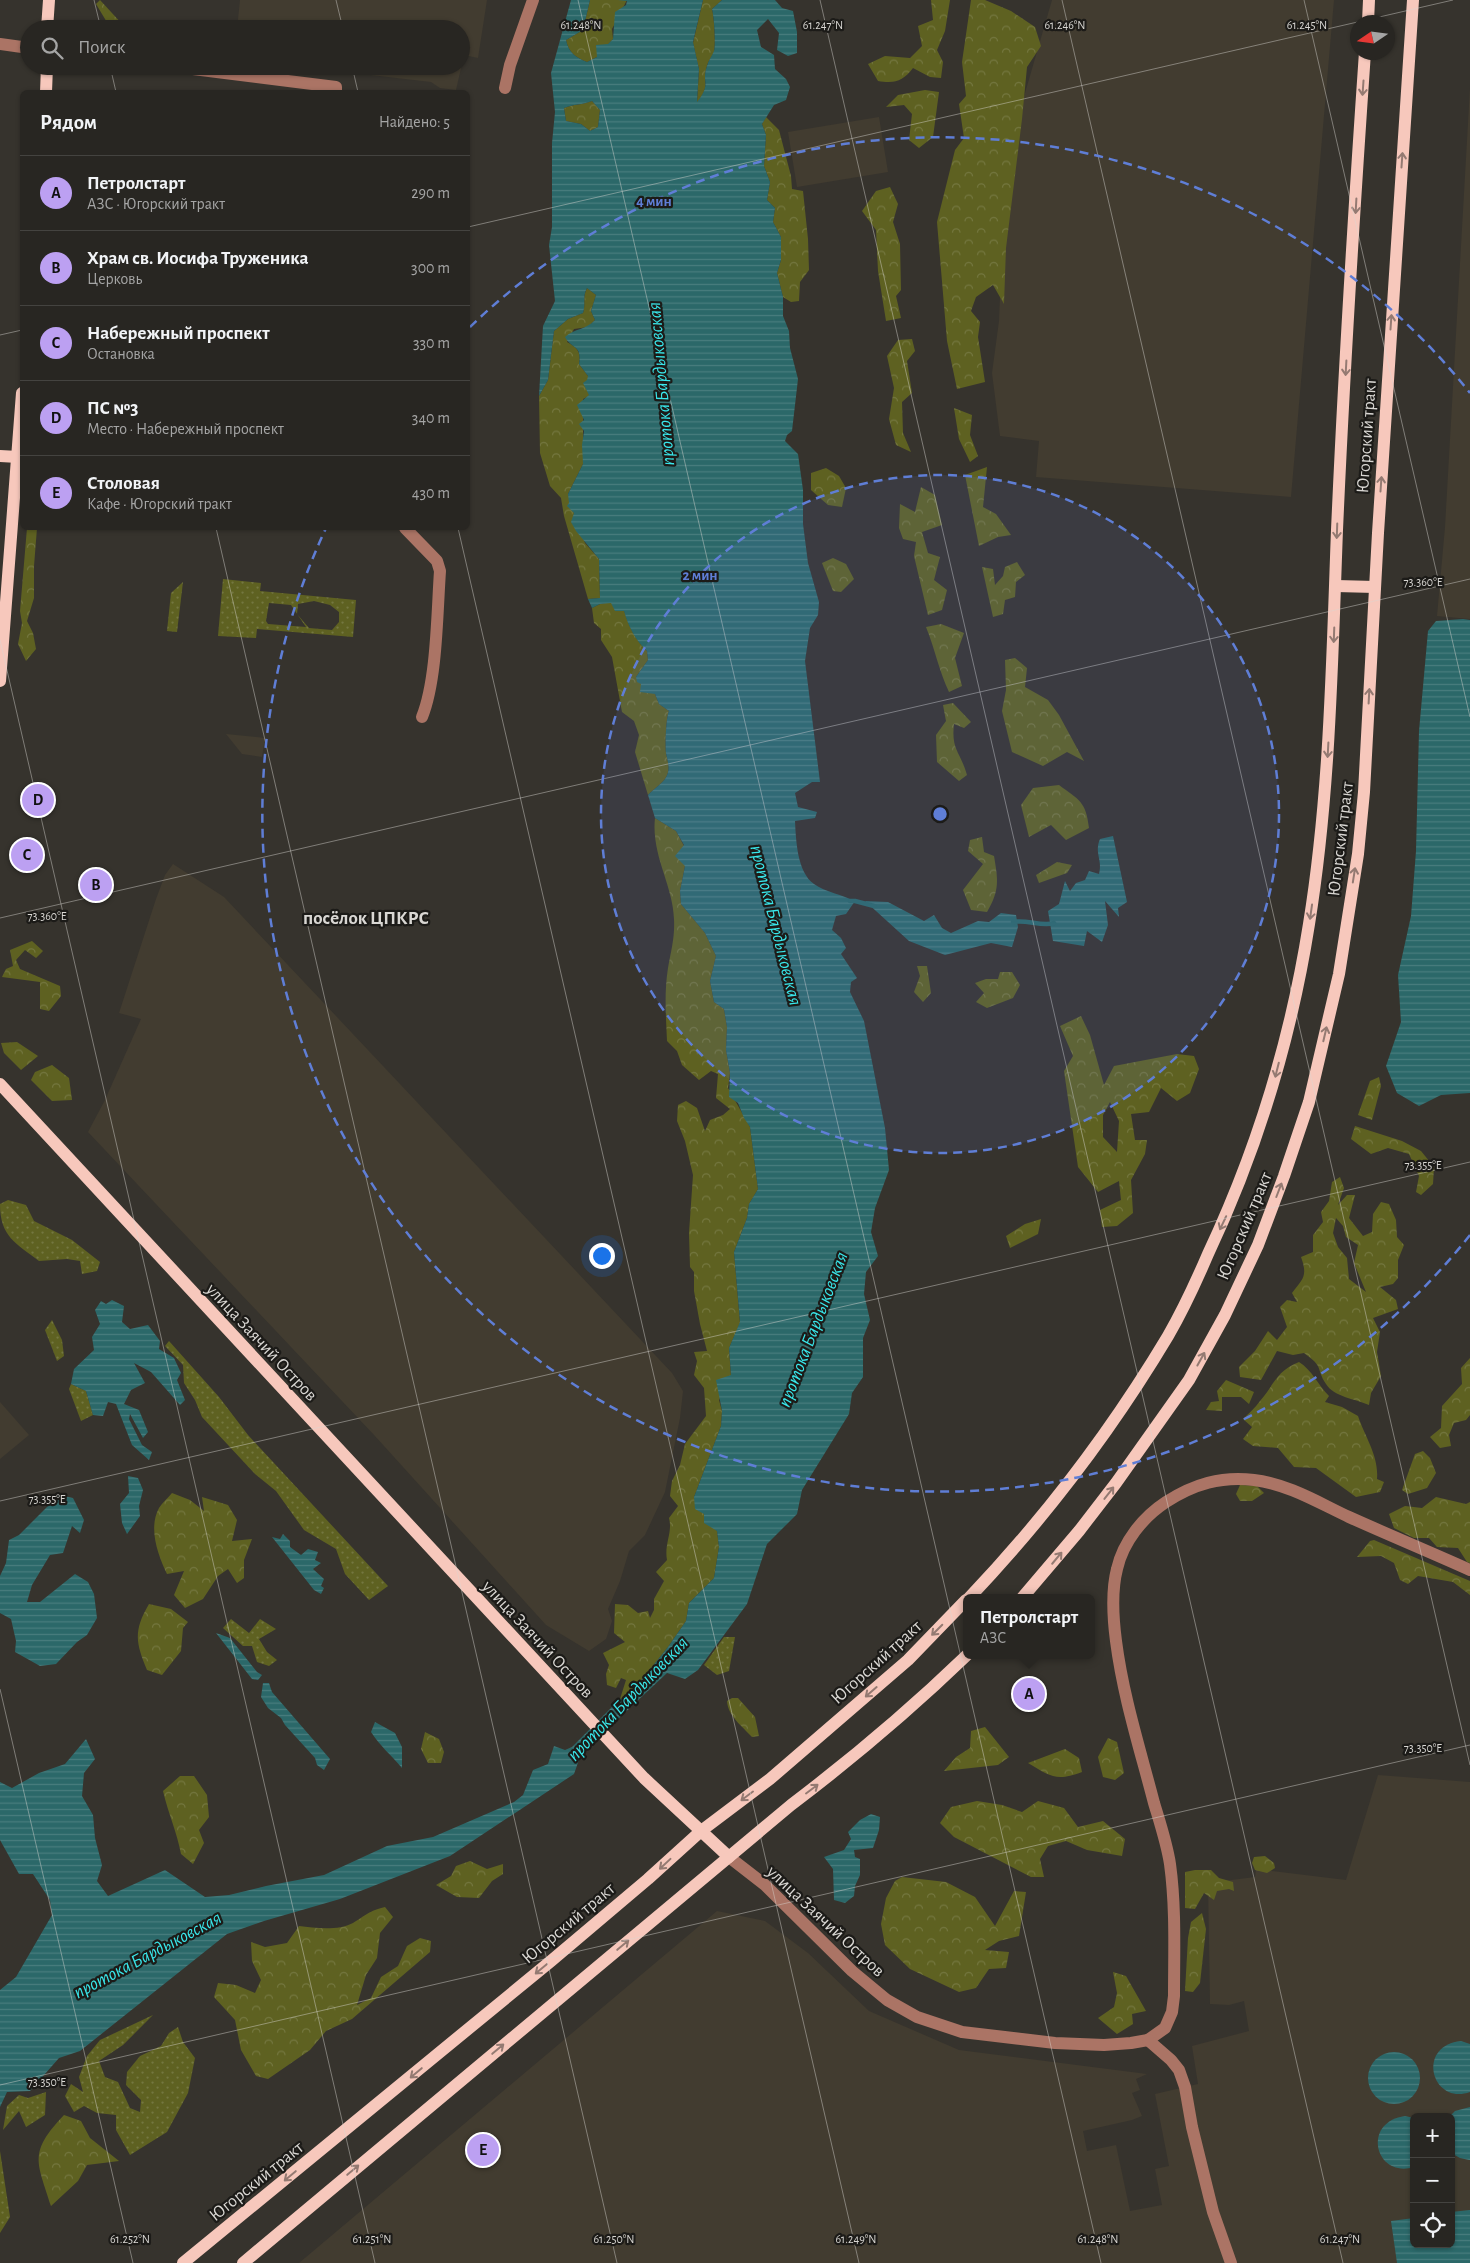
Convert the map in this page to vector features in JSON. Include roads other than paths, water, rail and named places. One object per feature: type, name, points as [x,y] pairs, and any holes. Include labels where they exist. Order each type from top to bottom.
[{"type":"main road","points":[[48,20],[49,0]]},
{"type":"main road","points":[[1368,15],[1369,0]]},
{"type":"main road","name":"Югорский тракт","points":[[1025,1594],[1079,1531],[1116,1483],[1189,1380],[1225,1315],[1258,1245],[1309,1102],[1339,974],[1364,792],[1413,0]]},
{"type":"main road","name":"Югорский тракт","points":[[972,1594],[1047,1510],[1143,1375],[1170,1333],[1227,1214],[1252,1151],[1273,1084],[1309,927],[1325,801],[1337,530],[1365,60]]},
{"type":"main road","points":[[46,75],[46,90]]},
{"type":"main road","points":[[0,456],[20,458],[0,680]]},
{"type":"main road","points":[[1336,586],[1376,586]]},
{"type":"main road","name":"улица Заячий Остров","points":[[0,1084],[644,1778],[729,1857]]},
{"type":"main road","name":"Югорский тракт","points":[[183,2263],[559,1954],[648,1879],[701,1831],[770,1779],[908,1660],[963,1604]]},
{"type":"main road","points":[[243,2263],[729,1857],[914,1706],[963,1659]]},
{"type":"street","points":[[505,88],[510,65],[533,0]]},
{"type":"street","points":[[0,44],[20,47]]},
{"type":"street","points":[[241,75],[336,87],[336,90]]},
{"type":"street","points":[[407,530],[437,562],[440,571],[433,663],[427,704],[422,717]]},
{"type":"street","points":[[1231,2263],[1213,2212],[1192,2127],[1185,2087],[1179,2070],[1171,2060],[1148,2040],[1165,2028],[1172,2012],[1174,1996],[1173,1899],[1170,1864],[1129,1709],[1118,1658],[1113,1593],[1117,1568],[1126,1545],[1138,1528],[1157,1508],[1178,1494],[1200,1483],[1228,1478],[1288,1489],[1470,1570]]},
{"type":"street","name":"улица Заячий Остров","points":[[729,1857],[780,1900],[852,1971],[887,2000],[917,2017],[962,2032],[1055,2042],[1104,2045],[1148,2040]]},
{"type":"water","name":"протока Бардыковская","points":[[571,0],[590,0],[583,30],[566,40],[573,54],[587,62],[597,57],[596,45],[608,44],[613,39],[615,12],[626,5],[627,1],[618,0],[703,0],[693,42],[699,69],[697,102],[704,91],[705,72],[715,47],[712,9],[722,0],[775,0],[782,8],[793,11],[797,32],[797,53],[788,56],[777,50],[779,33],[768,19],[757,30],[761,47],[774,55],[775,69],[786,79],[790,87],[786,100],[774,105],[762,124],[766,135],[764,166],[770,182],[767,200],[775,208],[773,222],[781,237],[781,260],[777,273],[783,297],[783,316],[789,331],[790,348],[798,379],[792,431],[787,435],[785,441],[798,454],[803,490],[803,524],[808,563],[819,602],[818,615],[810,628],[805,661],[820,782],[812,782],[795,793],[798,807],[817,812],[815,818],[795,821],[798,855],[808,879],[823,889],[855,901],[846,914],[836,916],[832,930],[841,938],[846,948],[841,954],[857,978],[851,982],[850,992],[864,1021],[885,1128],[889,1170],[875,1208],[871,1232],[878,1256],[866,1272],[864,1294],[870,1320],[863,1338],[863,1377],[852,1393],[849,1414],[802,1490],[797,1514],[767,1544],[747,1604],[698,1670],[685,1679],[667,1673],[581,1754],[574,1774],[450,1856],[340,1899],[227,1934],[80,2051],[59,2058],[30,2091],[7,2092],[0,2107],[0,1990],[16,1977],[52,1915],[50,1900],[33,1874],[19,1874],[0,1840],[0,1782],[12,1788],[39,1773],[65,1764],[86,1739],[95,1759],[84,1773],[82,1796],[93,1815],[95,1838],[102,1865],[97,1881],[108,1896],[165,1870],[205,1897],[229,1895],[324,1875],[387,1846],[433,1837],[514,1802],[523,1795],[533,1770],[548,1764],[554,1746],[565,1750],[572,1747],[620,1699],[627,1698],[668,1647],[686,1621],[689,1603],[714,1578],[719,1547],[717,1531],[704,1523],[704,1514],[695,1509],[694,1497],[721,1426],[722,1411],[716,1380],[731,1375],[729,1348],[740,1322],[734,1252],[747,1218],[749,1204],[758,1189],[750,1127],[738,1103],[729,1097],[730,1073],[726,1050],[727,1027],[724,1009],[714,1002],[710,981],[716,956],[705,933],[681,904],[680,891],[685,866],[675,856],[684,845],[676,831],[655,818],[648,795],[663,781],[668,773],[666,738],[669,711],[659,704],[655,694],[640,692],[641,684],[637,682],[636,677],[648,660],[647,651],[633,633],[624,611],[615,611],[611,603],[600,604],[592,608],[588,599],[600,598],[599,559],[576,531],[571,522],[574,513],[567,506],[569,503],[568,494],[583,464],[582,445],[584,431],[579,424],[584,420],[577,405],[589,395],[583,383],[587,380],[588,376],[579,364],[578,350],[565,337],[588,326],[595,320],[591,311],[596,295],[587,288],[583,313],[568,319],[554,331],[548,380],[539,396],[543,326],[555,301],[549,245],[552,227],[552,143],[555,112],[551,73]],"holes":[[[592,101],[600,110],[598,127],[590,131],[581,124],[566,121],[564,108]]]},
{"type":"water","points":[[1470,620],[1470,1093],[1441,1095],[1419,1106],[1397,1093],[1386,1066],[1401,1022],[1398,975],[1411,916],[1416,851],[1419,731],[1428,631],[1436,621]]},
{"type":"water","points":[[1113,836],[1127,902],[1118,908],[1119,917],[1105,901],[1108,925],[1102,942],[1087,931],[1084,946],[1053,941],[1048,911],[1059,904],[1065,881],[1070,891],[1076,883],[1085,880],[1089,871],[1099,874],[1098,844],[1100,839]]},
{"type":"water","points":[[865,901],[888,902],[924,921],[934,915],[942,928],[951,933],[978,921],[989,922],[1001,913],[1016,915],[1018,927],[1012,947],[991,943],[945,955],[909,941]]},
{"type":"water","points":[[112,1300],[124,1306],[122,1322],[130,1329],[148,1325],[160,1341],[159,1349],[174,1358],[181,1373],[177,1380],[185,1400],[180,1405],[151,1372],[134,1363],[145,1383],[131,1390],[124,1404],[139,1410],[148,1432],[143,1438],[130,1414],[129,1419],[142,1445],[152,1452],[149,1460],[132,1445],[116,1404],[108,1402],[103,1416],[93,1415],[86,1391],[71,1384],[74,1369],[94,1350],[92,1337],[100,1324],[95,1310],[101,1301],[106,1304]]},
{"type":"water","points":[[128,1476],[138,1478],[143,1490],[139,1506],[140,1516],[127,1534],[122,1523],[120,1504],[129,1493]]},
{"type":"water","points":[[59,1495],[73,1498],[84,1520],[80,1533],[72,1526],[63,1553],[50,1555],[32,1585],[27,1602],[40,1602],[75,1574],[88,1582],[94,1594],[97,1618],[87,1635],[77,1642],[56,1664],[40,1666],[15,1652],[16,1641],[11,1619],[0,1613],[0,1576],[6,1563],[9,1540],[19,1535]]},
{"type":"water","points":[[283,1534],[290,1541],[290,1547],[301,1555],[308,1549],[318,1552],[315,1560],[321,1563],[313,1569],[324,1579],[321,1586],[324,1588],[321,1594],[314,1590],[272,1537],[280,1539]]},
{"type":"water","points":[[216,1633],[230,1638],[257,1672],[262,1675],[258,1680],[252,1679]]},
{"type":"water","points":[[263,1683],[269,1683],[272,1692],[330,1759],[324,1770],[317,1765],[315,1758],[281,1718],[268,1708],[261,1697]]},
{"type":"water","points":[[375,1722],[395,1733],[402,1747],[402,1768],[371,1732]]},
{"type":"water","points":[[871,1814],[880,1817],[879,1830],[873,1848],[854,1850],[855,1857],[860,1859],[860,1875],[855,1886],[854,1896],[845,1903],[834,1900],[833,1869],[824,1857],[844,1850],[851,1839],[848,1832],[860,1820]]},
{"type":"water","points":[[1461,2041],[1470,2044],[1470,2092],[1457,2094],[1446,2091],[1438,2083],[1434,2074],[1434,2063],[1438,2053],[1447,2045]]},
{"type":"water","points":[[1389,2052],[1399,2052],[1413,2059],[1420,2073],[1420,2083],[1413,2097],[1399,2104],[1389,2104],[1379,2100],[1372,2093],[1368,2083],[1368,2073],[1372,2063],[1379,2056]]},
{"type":"water","points":[[1470,2107],[1470,2160],[1455,2155],[1455,2113],[1453,2113]]},
{"type":"water","points":[[1405,2116],[1410,2117],[1410,2167],[1401,2168],[1390,2165],[1382,2158],[1378,2148],[1378,2138],[1382,2128],[1391,2120]]},
{"type":"water","points":[[1470,2210],[1470,2263],[1397,2263],[1391,2221],[1410,2219],[1410,2248],[1455,2248],[1455,2212]]},
{"type":"waterway","points":[[850,901],[874,906]]},
{"type":"waterway","points":[[1013,922],[1054,923]]},
{"type":"place","name":"ПС №3","points":[[38,800]]},
{"type":"place","name":"Набережный проспект","points":[[27,855]]},
{"type":"place","name":"Храм св. Иосифа Труженика","points":[[96,885]]},
{"type":"place","name":"Петролстарт","points":[[1029,1694]]},
{"type":"place","name":"Столовая","points":[[483,2150]]},
{"type":"district","name":"посёлок ЦПКРС","points":[[366,917]]}]
